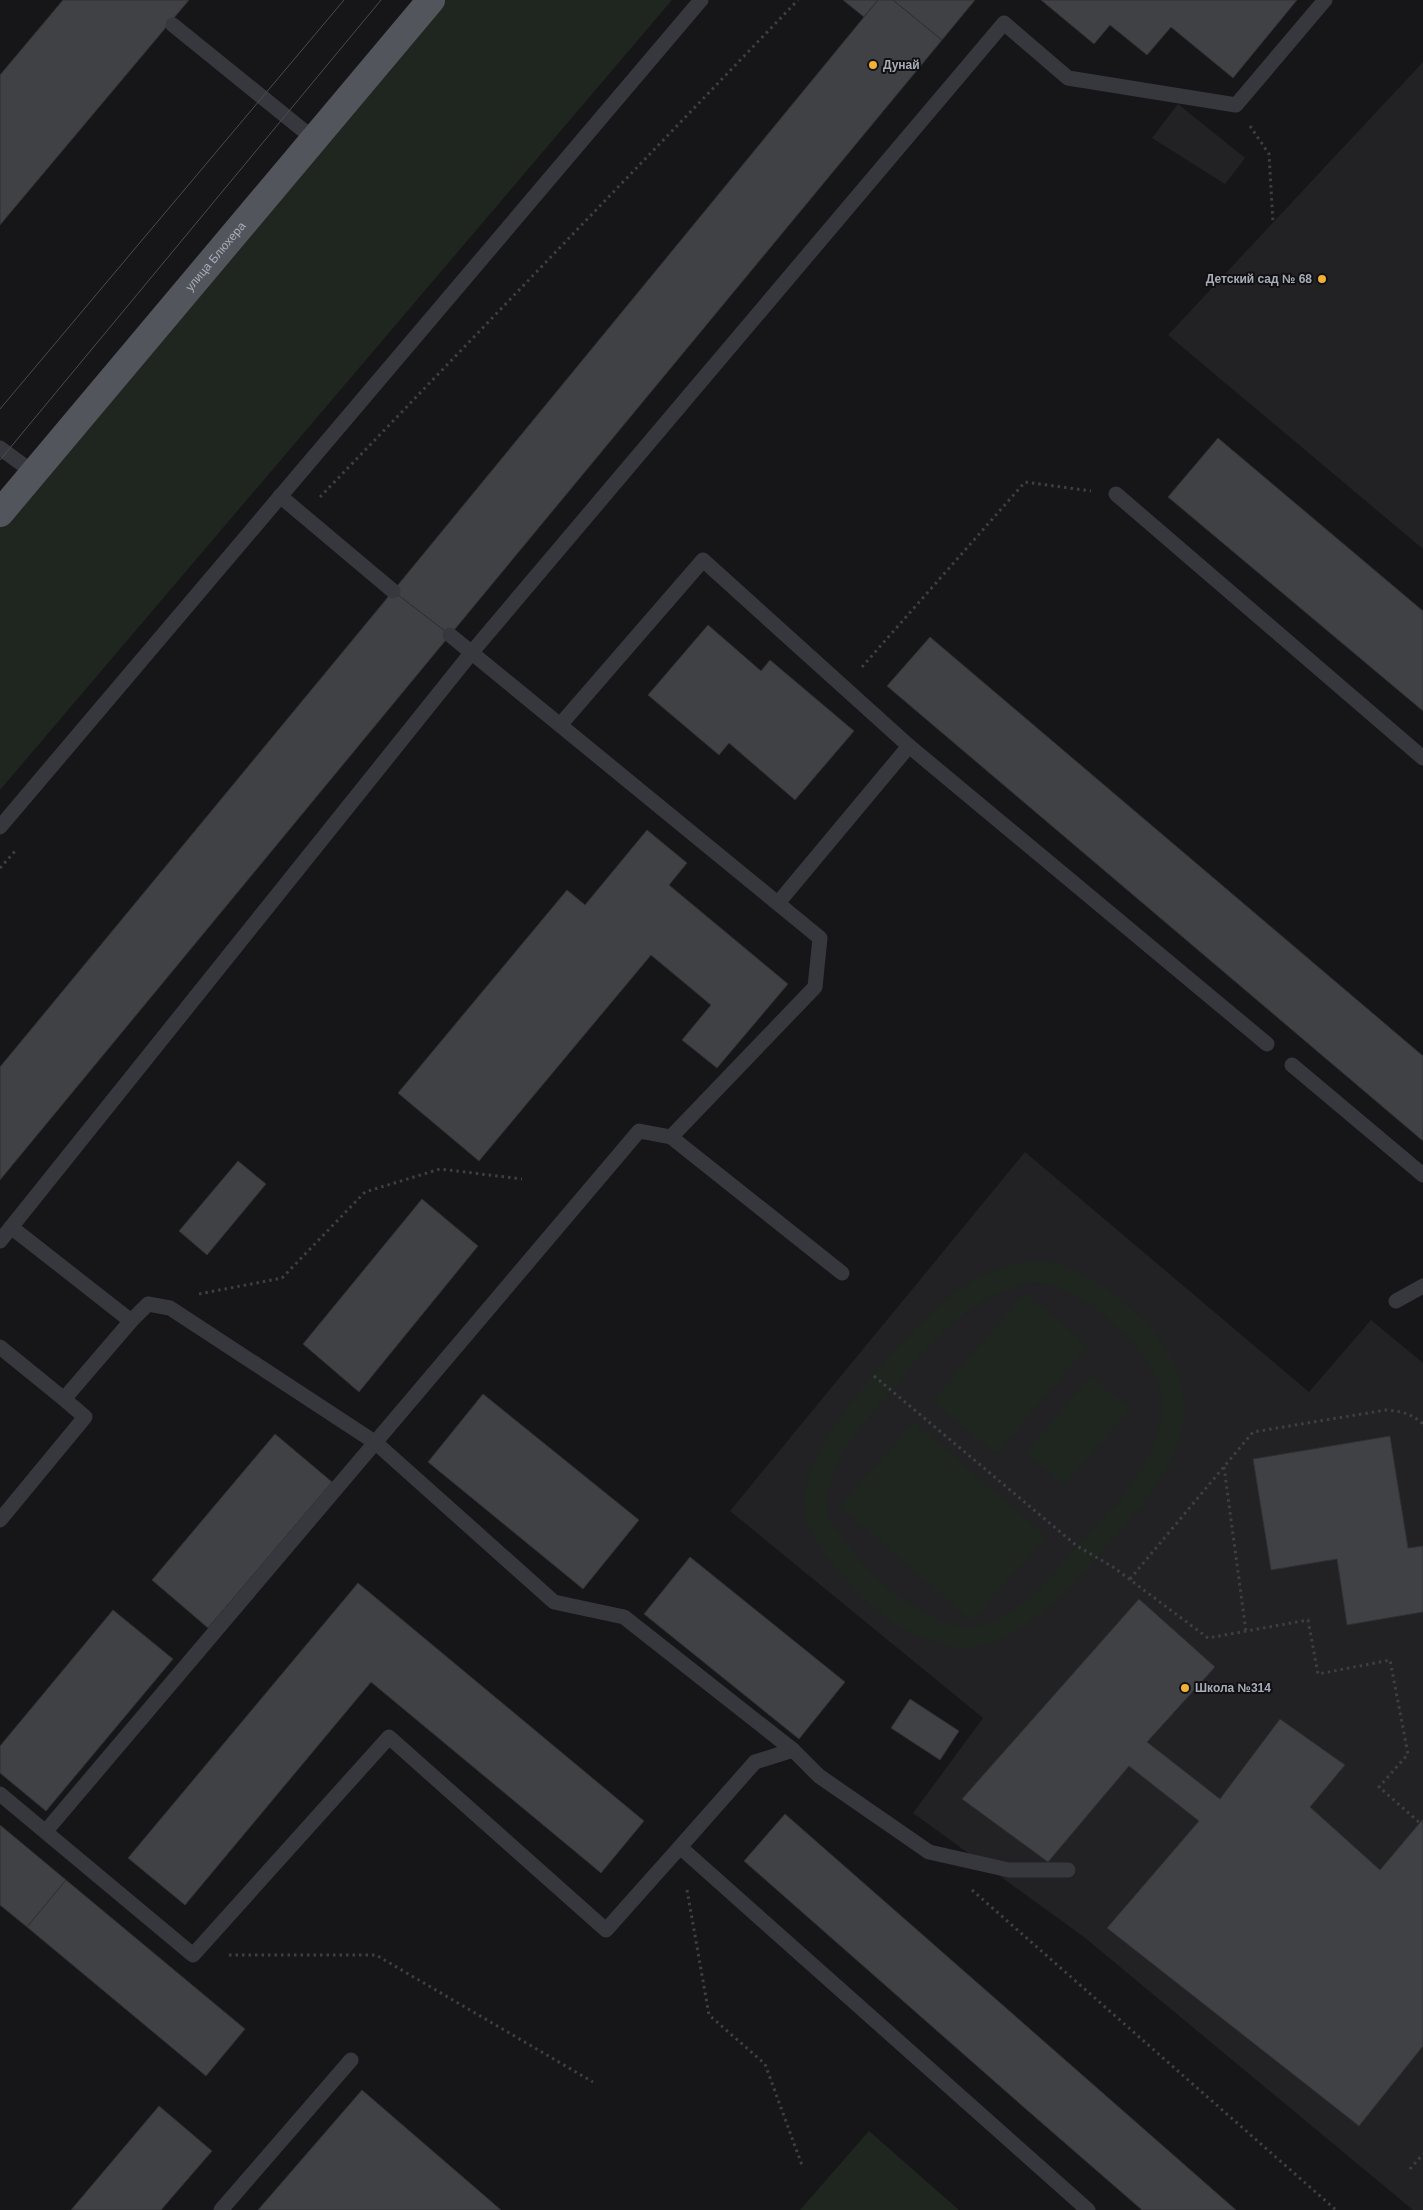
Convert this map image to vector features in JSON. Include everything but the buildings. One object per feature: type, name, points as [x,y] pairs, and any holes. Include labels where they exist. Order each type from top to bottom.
[{"type":"main road","name":"улица Блюхера","points":[[0,514],[431,0]]},
{"type":"lane","points":[[0,827],[701,0]]},
{"type":"lane","points":[[0,1241],[472,652],[1004,24],[1068,78],[1236,105],[1325,0]]},
{"type":"lane","points":[[173,25],[314,139]]},
{"type":"lane","points":[[0,448],[34,473]]},
{"type":"lane","points":[[1116,494],[1423,758]]},
{"type":"lane","points":[[280,496],[393,591]]},
{"type":"lane","points":[[560,725],[703,560],[909,746],[1267,1044]]},
{"type":"lane","points":[[450,636],[472,652],[820,938],[815,987],[671,1137]]},
{"type":"lane","points":[[778,903],[909,746]]},
{"type":"lane","points":[[1292,1066],[1423,1175]]},
{"type":"lane","points":[[46,1831],[639,1131],[671,1137],[842,1273]]},
{"type":"lane","points":[[11,1227],[131,1321]]},
{"type":"lane","points":[[1396,1301],[1423,1286]]},
{"type":"lane","points":[[64,1399],[148,1304],[170,1308],[376,1443],[554,1602],[624,1617],[793,1750],[819,1776],[930,1852],[1008,1870],[1068,1870]]},
{"type":"lane","points":[[0,1347],[85,1417],[0,1520]]},
{"type":"lane","points":[[0,1794],[193,1955],[389,1736],[606,1930],[755,1762],[793,1750]]},
{"type":"lane","points":[[680,1847],[1088,2210]]},
{"type":"lane","points":[[221,2210],[351,2060]]},
{"type":"path","points":[[303,514],[798,0]]},
{"type":"path","points":[[1236,105],[1269,154],[1273,223]]},
{"type":"path","points":[[843,688],[1025,482],[1116,494]]},
{"type":"path","points":[[0,868],[19,846]]},
{"type":"path","points":[[148,1304],[282,1278],[365,1192],[440,1169],[522,1179]]},
{"type":"path","points":[[874,1376],[1078,1546],[1113,1567],[1208,1638],[1308,1620],[1318,1674],[1390,1660],[1408,1754],[1379,1787],[1420,1823]]},
{"type":"path","points":[[1130,1580],[1253,1432],[1386,1410],[1402,1411],[1416,1417],[1423,1424]]},
{"type":"path","points":[[1224,1467],[1246,1632]]},
{"type":"path","points":[[680,1847],[710,2016],[765,2064],[803,2168]]},
{"type":"path","points":[[930,1852],[1336,2210]]},
{"type":"path","points":[[193,1955],[376,1955],[593,2082]]},
{"type":"path","points":[[1410,2169],[1423,2154]]},
{"type":"shaded area","points":[[431,0],[672,0],[0,790],[0,513]]},
{"type":"shaded area","name":"Детский сад № 68","points":[[1423,62],[1423,549],[1168,335]]},
{"type":"shaded area","points":[[1178,104],[1245,158],[1225,184],[1152,138]]},
{"type":"shaded area","name":"Школа №314","points":[[1025,1152],[1309,1392],[1371,1320],[1423,1363],[1423,2210],[1413,2210],[1084,1937],[913,1813],[983,1718],[730,1511]]},
{"type":"shaded area","points":[[1041,1260],[1069,1268],[1113,1293],[1134,1310],[1168,1352],[1179,1375],[1184,1400],[1183,1425],[1178,1443],[1162,1477],[1128,1522],[1058,1598],[1021,1628],[1001,1639],[980,1646],[959,1648],[921,1637],[892,1622],[867,1601],[844,1577],[822,1551],[806,1520],[804,1503],[808,1478],[821,1450],[862,1388],[913,1331],[956,1292],[976,1279],[1008,1266]],"holes":[[[1028,1282],[1065,1291],[1086,1302],[1106,1317],[1140,1351],[1153,1370],[1161,1391],[1162,1412],[1158,1432],[1150,1452],[1131,1486],[1051,1576],[1025,1602],[995,1621],[973,1627],[956,1625],[921,1611],[895,1594],[873,1574],[836,1529],[827,1508],[828,1492],[839,1460],[856,1433],[947,1328],[991,1297]]]},
{"type":"shaded area","points":[[1025,1293],[1088,1346],[996,1454],[932,1401]]},
{"type":"shaded area","points":[[1091,1376],[1130,1409],[1064,1485],[1026,1452]]},
{"type":"shaded area","points":[[914,1422],[1046,1536],[972,1621],[840,1506]]},
{"type":"shaded area","points":[[869,2131],[959,2210],[800,2210]]},
{"type":"tram line","points":[[0,409],[344,0]]},
{"type":"tram line","points":[[0,460],[381,0]]},
{"type":"place","name":"Дунай","points":[[873,65]]},
{"type":"place","name":"Детский сад № 68","points":[[1322,279]]},
{"type":"place","name":"Школа №314","points":[[1185,1688]]}]
